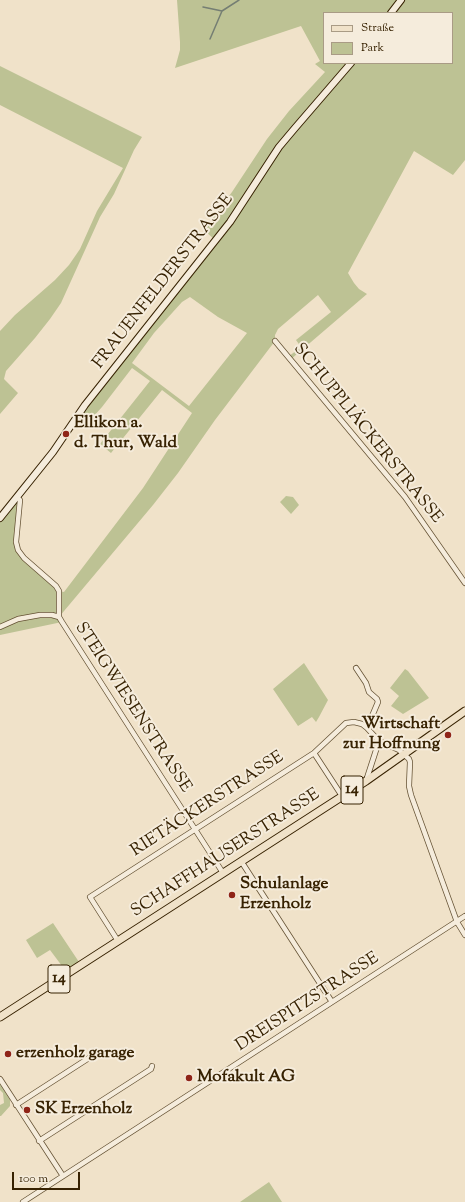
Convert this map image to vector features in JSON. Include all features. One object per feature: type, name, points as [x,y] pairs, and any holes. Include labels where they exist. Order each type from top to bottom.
[{"type":"main road","name":"SCHAFFHAUSERSTRASSE","points":[[0,1017],[366,781],[465,711]]},
{"type":"street","points":[[392,12],[401,0]]},
{"type":"street","name":"FRAUENFELDERSTRASSE","points":[[0,518],[53,452],[82,410],[230,222],[279,147],[350,64]]},
{"type":"street","name":"SCHUPPLIÄCKERSTRASSE","points":[[276,340],[405,497],[465,583]]},
{"type":"street","name":"STEIGWIESENSTRASSE","points":[[17,497],[20,500],[16,542],[18,550],[24,558],[56,586],[59,591],[59,617],[223,873]]},
{"type":"street","name":"STEIGWIESENSTRASSE","points":[[0,627],[18,619],[40,615],[52,615],[59,617]]},
{"type":"street","points":[[356,668],[366,683],[369,692],[377,699],[378,702],[367,728],[378,741],[399,750],[409,759],[409,786],[411,795],[457,922],[465,934]]},
{"type":"street","name":"RIETÄCKERSTRASSE","points":[[118,941],[90,897],[314,753],[346,723],[354,722],[362,724],[367,728]]},
{"type":"street","points":[[366,781],[378,741]]},
{"type":"street","points":[[314,753],[342,796]]},
{"type":"street","points":[[242,861],[332,1002]]},
{"type":"street","name":"DREISPITZSTRASSE","points":[[23,1202],[465,916]]},
{"type":"street","points":[[16,1105],[92,1056]]},
{"type":"street","points":[[40,1140],[151,1069],[152,1066]]},
{"type":"street","points":[[0,1079],[63,1176]]},
{"type":"green space","points":[[177,0],[465,0],[465,160],[453,175],[414,151],[348,273],[359,289],[367,294],[290,360],[288,357],[301,347],[296,340],[331,312],[318,295],[278,329],[275,335],[275,341],[215,420],[178,473],[59,617],[62,622],[0,635],[0,518],[19,498],[17,526],[18,550],[59,591],[64,592],[143,488],[192,413],[162,390],[111,453],[100,444],[150,381],[132,368],[102,407],[84,427],[75,419],[216,241],[204,230],[232,192],[267,139],[289,111],[325,72],[315,64],[320,61],[301,26],[175,68],[180,50]],"holes":[[[190,297],[218,317],[247,333],[189,406],[132,363],[154,333],[182,302]]]},
{"type":"green space","points":[[0,66],[142,137],[134,150],[114,194],[100,217],[61,303],[35,338],[6,371],[4,379],[18,393],[0,414],[0,331],[69,265],[80,249],[97,211],[123,168],[0,105]]},
{"type":"green space","points":[[286,496],[293,497],[299,505],[291,514],[280,502]]},
{"type":"green space","points":[[304,663],[328,700],[316,722],[312,717],[298,726],[273,689]]},
{"type":"green space","points":[[405,669],[429,698],[403,714],[391,706],[399,696],[390,688]]},
{"type":"green space","points":[[53,923],[79,962],[65,970],[50,950],[37,958],[26,940]]},
{"type":"green space","points":[[0,1084],[10,1099],[10,1106],[1,1116],[0,1105],[4,1103],[3,1093],[0,1090]]},
{"type":"green space","points":[[269,1182],[282,1202],[240,1202]]},
{"type":"waterway","points":[[210,39],[222,11],[239,0]]},
{"type":"waterway","points":[[203,7],[222,11]]},
{"type":"place","name":"Ellikon a. d. Thur, Wald","points":[[66,434]]},
{"type":"place","name":"Wirtschaft zur Hoffnung","points":[[448,735]]},
{"type":"place","name":"Schulanlage Erzenholz","points":[[232,895]]},
{"type":"place","name":"erzenholz garage","points":[[8,1054]]},
{"type":"place","name":"Mofakult AG","points":[[189,1078]]},
{"type":"place","name":"SK Erzenholz","points":[[27,1110]]}]
